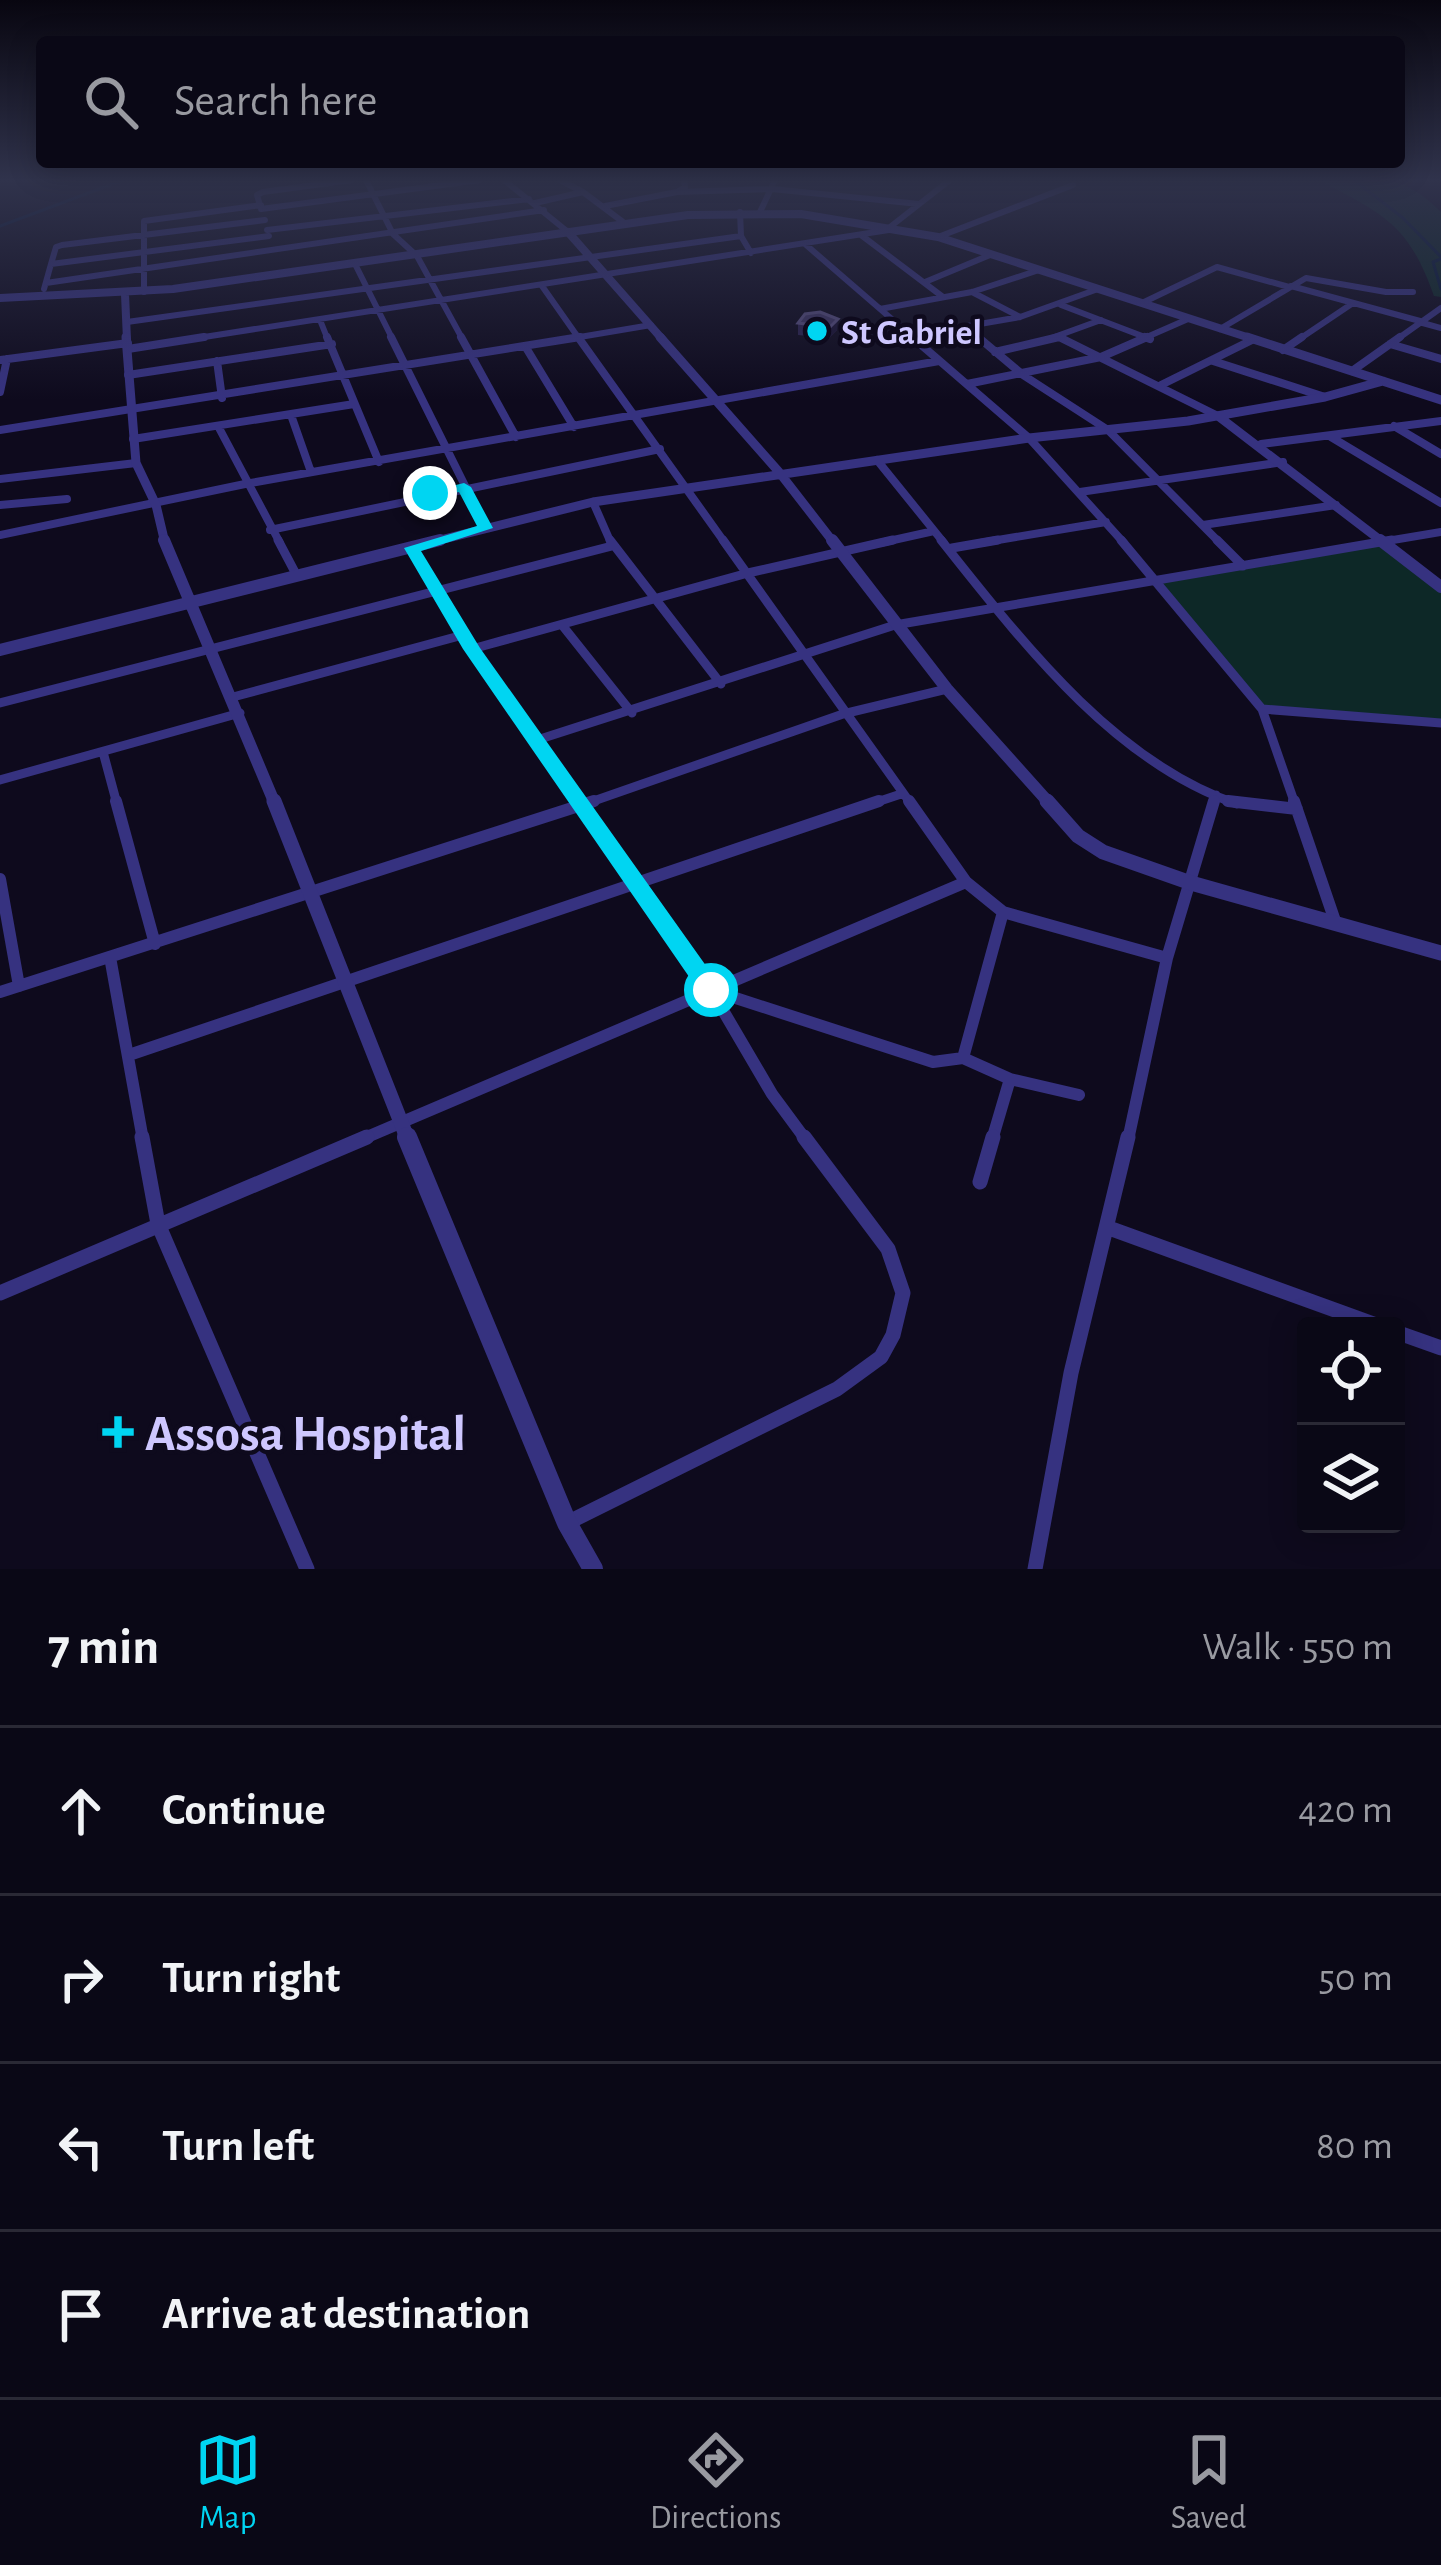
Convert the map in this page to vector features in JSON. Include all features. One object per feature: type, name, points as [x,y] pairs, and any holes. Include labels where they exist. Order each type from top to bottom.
[{"type":"street","points":[[42,298],[54,253]]},
{"type":"street","points":[[51,264],[135,253]]},
{"type":"street","points":[[144,292],[145,253]]},
{"type":"street","points":[[46,283],[276,253]]},
{"type":"street","points":[[414,253],[516,437]]},
{"type":"street","points":[[0,298],[125,294],[434,253]]},
{"type":"street","points":[[128,322],[598,253]]},
{"type":"street","points":[[0,392],[4,360],[320,320],[750,253]]},
{"type":"street","points":[[815,253],[1029,438],[1159,581],[1262,709],[1335,921]]},
{"type":"street","points":[[886,253],[943,297]]},
{"type":"street","points":[[985,253],[1441,400]]},
{"type":"street","points":[[271,254],[279,275]]},
{"type":"street","points":[[592,254],[606,276],[779,472],[947,689],[1078,836],[1103,852],[1191,884],[1441,953]]},
{"type":"street","points":[[925,282],[990,255]]},
{"type":"street","points":[[355,264],[485,528]]},
{"type":"street","points":[[1142,303],[1216,267],[1441,328]]},
{"type":"street","points":[[880,310],[973,292],[1040,270]]},
{"type":"street","points":[[1220,329],[1306,278],[1322,277],[1367,291],[1413,292]]},
{"type":"street","points":[[542,286],[966,882],[1003,912],[1167,958]]},
{"type":"street","points":[[910,336],[1020,316],[1098,289]]},
{"type":"street","points":[[973,292],[1020,316]]},
{"type":"street","points":[[125,294],[129,411],[136,463],[156,506],[166,547],[237,705],[343,982],[568,1523],[593,1569]]},
{"type":"street","points":[[1283,350],[1353,303]]},
{"type":"street","points":[[1061,305],[1150,338]]},
{"type":"street","points":[[1352,371],[1441,308]]},
{"type":"street","points":[[967,384],[1101,357],[1188,319]]},
{"type":"street","points":[[320,320],[380,462]]},
{"type":"street","points":[[995,352],[1059,337],[1101,320]]},
{"type":"street","points":[[0,430],[651,326]]},
{"type":"street","points":[[966,327],[1023,375],[1108,430],[1243,566]]},
{"type":"street","points":[[1059,337],[1161,385],[1261,444],[1441,587]]},
{"type":"street","points":[[1161,385],[1252,340]]},
{"type":"street","points":[[128,374],[332,344]]},
{"type":"street","points":[[1390,344],[1441,359]]},
{"type":"street","points":[[524,346],[574,427]]},
{"type":"street","points":[[217,361],[222,398]]},
{"type":"street","points":[[0,536],[245,484],[939,361]]},
{"type":"street","points":[[1213,361],[1325,397]]},
{"type":"street","points":[[0,650],[593,502],[779,472],[1218,416],[1383,382]]},
{"type":"street","points":[[133,439],[354,404]]},
{"type":"street","points":[[291,415],[311,472]]},
{"type":"street","points":[[1261,444],[1441,421]]},
{"type":"street","points":[[218,426],[297,575]]},
{"type":"street","points":[[1394,426],[1441,454]]},
{"type":"street","points":[[1331,437],[1441,503]]},
{"type":"street","points":[[270,530],[660,449]]},
{"type":"street","points":[[34,473],[39,456]]},
{"type":"street","points":[[877,460],[998,606],[1118,735],[1232,802],[1297,809]]},
{"type":"street","points":[[1080,492],[1282,462]]},
{"type":"street","points":[[0,479],[136,463]]},
{"type":"street","points":[[0,505],[68,500]]},
{"type":"street","points":[[593,502],[612,546],[652,602],[722,684]]},
{"type":"street","points":[[1203,525],[1336,506]]},
{"type":"street","points":[[952,548],[1106,522]]},
{"type":"street","points":[[472,649],[748,573],[934,530]]},
{"type":"street","points":[[537,740],[895,625],[1441,532]]},
{"type":"street","points":[[0,703],[612,546]]},
{"type":"street","points":[[412,548],[472,649],[711,990],[772,1094],[888,1249],[903,1293],[901,1311],[881,1357],[837,1390],[568,1523]]},
{"type":"street","points":[[562,625],[632,713]]},
{"type":"street","points":[[0,780],[103,752],[463,634]]},
{"type":"street","points":[[0,992],[466,845],[843,714],[947,689]]},
{"type":"street","points":[[1262,709],[1441,722]]},
{"type":"street","points":[[103,752],[155,944]]},
{"type":"street","points":[[129,1055],[902,794]]},
{"type":"street","points":[[1035,1569],[1071,1373],[1109,1228],[1167,958],[1216,795]]},
{"type":"street","points":[[0,879],[19,986]]},
{"type":"street","points":[[0,1293],[966,882]]},
{"type":"street","points":[[963,1058],[1003,912]]},
{"type":"street","points":[[110,957],[158,1224],[307,1569]]},
{"type":"street","points":[[711,990],[933,1062],[963,1058],[1010,1078],[1079,1095]]},
{"type":"street","points":[[980,1182],[1010,1078]]},
{"type":"street","points":[[1109,1228],[1354,1317]]},
{"type":"street","points":[[1405,1335],[1441,1348]]},
{"type":"green space","points":[[1415,253],[1441,253],[1441,297],[1434,296]]},
{"type":"green space","points":[[1384,543],[1441,587],[1441,723],[1263,709],[1160,580]]},
{"type":"building","points":[[820,312],[838,319],[830,327],[798,323],[805,314]]},
{"type":"waterway","points":[[1437,253],[1441,257]]},
{"type":"waterway","points":[[1441,259],[1433,262],[1441,289]]},
{"type":"place","name":"St Gabriel","points":[[817,331]]},
{"type":"place","name":"Assosa Hospital","points":[[118,1432]]},
{"type":"route","points":[[430,493],[464,487],[485,528],[412,548],[436,591],[711,990]]}]
